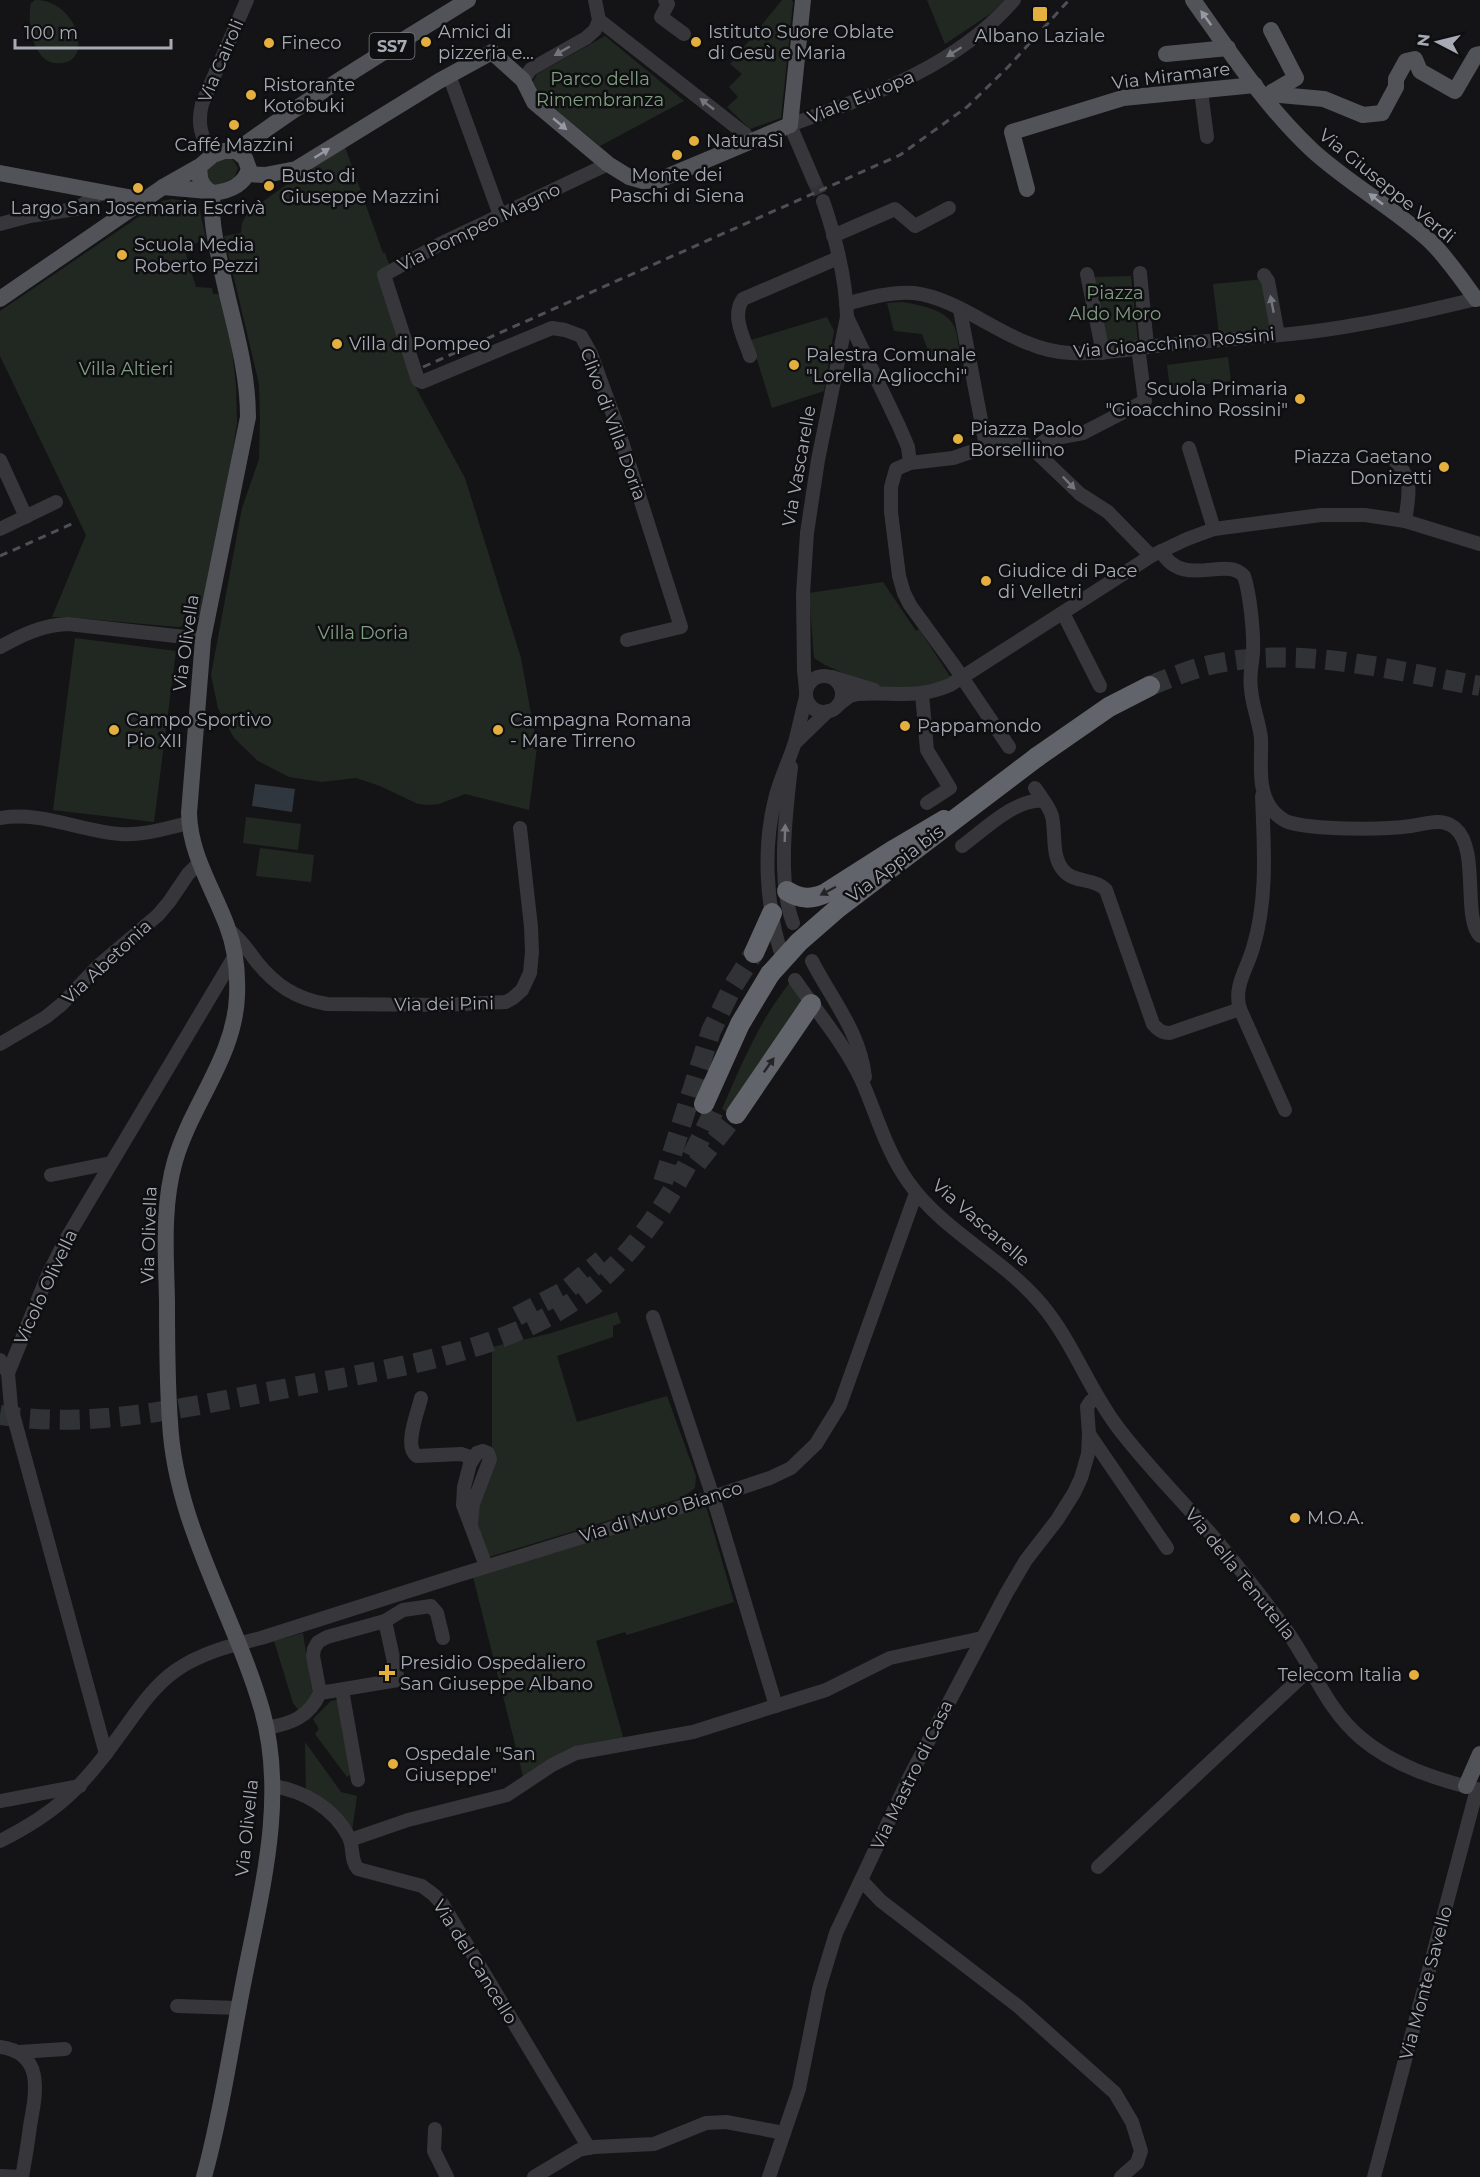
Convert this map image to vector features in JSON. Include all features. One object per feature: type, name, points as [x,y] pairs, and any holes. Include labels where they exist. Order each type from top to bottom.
[{"type":"highway","name":"Via Appia bis","points":[[709,1107],[799,942],[838,908],[976,803],[1153,691]]},
{"type":"highway","name":"Via Appia bis","points":[[781,978],[809,949],[851,913],[1040,761]]},
{"type":"highway","points":[[787,891],[803,898],[820,896],[920,834],[976,803]]},
{"type":"highway","points":[[754,953],[772,913]]},
{"type":"highway","points":[[736,1114],[812,1004]]},
{"type":"main road","name":"SS7","points":[[236,151],[348,73],[468,0]]},
{"type":"main road","points":[[248,174],[265,176],[296,169],[449,75],[492,52],[524,80],[534,102],[608,164],[630,177],[643,181],[660,180],[790,125],[803,0]]},
{"type":"main road","name":"Via Giuseppe Verdi","points":[[1193,0],[1255,85],[1272,95],[1286,125],[1332,168],[1430,241],[1454,268],[1479,302]]},
{"type":"main road","points":[[1271,30],[1296,78],[1272,95]]},
{"type":"main road","points":[[1166,54],[1228,48]]},
{"type":"main road","points":[[1272,95],[1324,99],[1364,115],[1382,113],[1396,87],[1396,79],[1406,61],[1415,59],[1420,71],[1455,91],[1476,55],[1480,54]]},
{"type":"main road","name":"Via Miramare","points":[[1027,189],[1012,132],[1123,98],[1255,85]]},
{"type":"main road","points":[[0,299],[163,187],[206,160],[224,151],[236,151],[249,164],[248,174],[236,187],[210,192],[163,187]]},
{"type":"main road","points":[[206,160],[201,181],[210,192]]},
{"type":"main road","points":[[0,172],[144,200]]},
{"type":"main road","name":"Via Olivella","points":[[204,2177],[217,2123],[264,1873],[273,1786],[266,1728],[238,1643],[192,1525],[176,1474],[169,1419],[165,1245],[168,1194],[176,1158],[217,1067],[234,1017],[237,990],[234,957],[228,929],[199,863],[189,823],[203,639],[248,417],[248,393],[243,359],[223,278],[211,213],[210,192]]},
{"type":"main road","points":[[1474,1788],[1480,1754]]},
{"type":"street","name":"Via Cairoli","points":[[206,160],[205,144],[200,132],[202,104],[247,0]]},
{"type":"street","points":[[524,80],[531,69],[595,30],[599,20],[596,0]]},
{"type":"street","points":[[665,0],[668,4],[661,17],[684,34]]},
{"type":"street","name":"Viale Europa","points":[[790,125],[907,81],[974,39],[1014,0]]},
{"type":"street","points":[[599,20],[746,134],[749,143]]},
{"type":"street","points":[[449,75],[500,215]]},
{"type":"street","points":[[1201,91],[1207,137]]},
{"type":"street","points":[[790,125],[814,181]]},
{"type":"street","name":"Via Pompeo Magno","points":[[418,380],[384,275],[440,244],[608,164]]},
{"type":"street","points":[[0,224],[76,209],[101,193]]},
{"type":"street","name":"Via Vascarelle","points":[[780,950],[772,913],[768,866],[770,824],[778,788],[794,744],[806,694],[803,582],[809,520],[818,460],[847,310],[838,258],[823,201]]},
{"type":"street","points":[[833,236],[896,209],[915,226],[950,208]]},
{"type":"street","points":[[750,356],[737,314],[742,299],[838,258]]},
{"type":"street","points":[[1034,450],[1046,440],[1083,433],[1145,401],[1140,273]]},
{"type":"street","points":[[1087,274],[1102,353]]},
{"type":"street","points":[[1264,275],[1268,281],[1278,335]]},
{"type":"street","name":"Via Gioacchino Rossini","points":[[847,310],[897,294],[911,293],[933,298],[1004,333],[1040,347],[1068,354],[1102,353],[1354,326],[1479,302]]},
{"type":"street","points":[[847,310],[908,447],[910,463]]},
{"type":"street","points":[[960,310],[986,446]]},
{"type":"street","name":"Clivo di Villa Doria","points":[[418,380],[426,382],[552,328],[581,336],[591,354],[615,420],[681,627],[627,640]]},
{"type":"street","points":[[1009,747],[910,604],[902,588],[892,524],[891,494],[896,470],[910,463],[948,459],[1010,439],[1022,442],[1034,450],[1080,494],[1101,507],[1170,564],[1181,569],[1234,570],[1244,576],[1253,637],[1251,689],[1260,731],[1263,898],[1255,941],[1237,990],[1240,1009],[1285,1110]]},
{"type":"street","points":[[1189,448],[1214,529]]},
{"type":"street","points":[[1393,459],[1404,470],[1408,480],[1409,493],[1405,521]]},
{"type":"street","points":[[0,460],[26,517]]},
{"type":"street","points":[[0,529],[56,502]]},
{"type":"street","points":[[884,694],[828,676],[820,676],[810,681],[806,694],[812,707],[822,712],[858,694],[884,694],[922,694],[943,688],[963,678],[1156,554],[1214,529],[1321,515],[1365,515],[1405,521],[1480,544]]},
{"type":"street","points":[[1063,613],[1100,686]]},
{"type":"street","points":[[0,647],[32,631],[68,624],[203,639]]},
{"type":"street","name":"Via Vascarelle","points":[[805,634],[812,663],[828,676]]},
{"type":"street","points":[[828,676],[836,680],[842,689],[841,700],[833,708]]},
{"type":"street","points":[[922,694],[927,750],[950,788],[927,803]]},
{"type":"street","name":"Via Vascarelle","points":[[794,744],[833,708]]},
{"type":"street","points":[[794,744],[785,815],[784,844],[787,891],[794,923]]},
{"type":"street","points":[[1035,788],[1051,812],[1058,857],[1063,871],[1071,876],[1097,883],[1106,890],[1153,1024],[1157,1029],[1170,1033],[1240,1009]]},
{"type":"street","points":[[1262,794],[1275,813],[1292,823],[1368,828],[1437,822],[1454,827],[1462,837],[1468,859],[1473,920],[1480,936]]},
{"type":"street","points":[[962,846],[1019,805],[1032,800],[1043,801]]},
{"type":"street","points":[[0,818],[32,817],[126,835],[189,823]]},
{"type":"street","name":"Via dei Pini","points":[[228,929],[243,941],[271,979],[284,990],[312,1002],[422,1006],[506,1002],[522,990],[530,973],[531,962],[531,927],[520,828]]},
{"type":"street","name":"Via Abetonia","points":[[0,1044],[46,1017],[66,1001],[98,966],[158,915],[170,902],[188,874],[199,863]]},
{"type":"street","name":"Vicolo Olivella","points":[[106,1754],[11,1407],[8,1373],[56,1258],[234,957]]},
{"type":"street","points":[[812,961],[854,1036],[862,1059],[866,1092]]},
{"type":"street","name":"Via Vascarelle","points":[[781,978],[812,1004],[855,1067],[890,1151],[916,1193],[957,1233],[1022,1284],[1042,1305],[1058,1328],[1097,1398]]},
{"type":"street","points":[[51,1175],[111,1163]]},
{"type":"street","name":"Via di Muro Bianco","points":[[0,1841],[52,1811],[81,1786],[142,1704],[169,1675],[200,1657],[238,1643],[261,1638],[713,1497],[770,1478],[791,1468],[808,1454],[827,1427],[843,1397],[916,1193]]},
{"type":"street","points":[[653,1317],[713,1497],[776,1706]]},
{"type":"street","points":[[0,1360],[8,1373]]},
{"type":"street","points":[[422,1398],[411,1439],[411,1450],[414,1454],[461,1454],[473,1458],[464,1487],[463,1505],[486,1566]]},
{"type":"street","name":"Via Mastro di Casa","points":[[769,2177],[801,2080],[825,1964],[836,1933],[910,1776],[982,1638],[1026,1560],[1057,1520],[1074,1493],[1086,1463],[1089,1434],[1087,1407],[1097,1398]]},
{"type":"street","name":"Via della Tenutella","points":[[1097,1398],[1140,1455],[1208,1522],[1297,1644],[1350,1728],[1377,1750],[1409,1767],[1474,1788]]},
{"type":"street","points":[[1089,1434],[1167,1548]]},
{"type":"street","points":[[266,1728],[289,1724],[302,1717],[313,1707],[321,1693],[313,1656],[314,1649],[318,1642],[327,1637],[385,1621],[404,1610],[431,1606],[437,1613],[443,1638]]},
{"type":"street","points":[[321,1693],[398,1680],[385,1621]]},
{"type":"street","points":[[350,1840],[408,1820],[507,1795],[552,1765],[576,1753],[679,1736],[826,1690],[890,1658],[982,1638]]},
{"type":"street","points":[[1098,1867],[1311,1668]]},
{"type":"street","points":[[342,1690],[358,1780]]},
{"type":"street","points":[[0,1801],[81,1786]]},
{"type":"street","name":"Via del Cancello","points":[[273,1786],[292,1789],[325,1807],[335,1816],[350,1840],[354,1863],[358,1869],[422,1886],[443,1905],[589,2148]]},
{"type":"street","name":"Via Monte Savello","points":[[1374,2177],[1474,1788]]},
{"type":"street","points":[[861,1880],[888,1906],[1035,2020],[1115,2093],[1132,2122],[1141,2151],[1137,2163],[1121,2177]]},
{"type":"street","points":[[177,2006],[238,2008]]},
{"type":"street","points":[[0,2047],[19,2052],[65,2049]]},
{"type":"street","points":[[0,2176],[22,2177],[36,2089],[32,2068],[19,2052]]},
{"type":"street","points":[[534,2177],[575,2152],[589,2148],[654,2144],[667,2140],[693,2126],[712,2122],[726,2122],[784,2133]]},
{"type":"street","points":[[435,2129],[434,2151],[447,2177]]},
{"type":"green space","points":[[35,0],[55,5],[71,20],[77,34],[78,49],[71,60],[64,63],[47,61],[36,48],[30,20],[31,3]]},
{"type":"green space","points":[[782,0],[792,0],[793,3],[781,118],[750,129],[727,107],[738,97],[729,87],[742,74],[730,64]]},
{"type":"green space","points":[[927,0],[1005,0],[990,14],[945,44]]},
{"type":"green space","name":"Parco della Rimembranza","points":[[605,36],[684,101],[600,146],[540,97],[533,82],[537,74]]},
{"type":"green space","name":"Villa Doria","points":[[344,144],[383,253],[391,269],[379,275],[417,390],[465,478],[521,658],[537,747],[529,810],[465,794],[439,804],[418,804],[380,786],[356,778],[322,782],[289,777],[258,761],[234,738],[218,708],[211,675],[242,508],[259,459],[260,420],[259,384],[224,236],[241,233],[242,223],[248,212]]},
{"type":"green space","points":[[229,158],[238,168],[234,178],[218,185],[209,183],[206,172],[216,162]]},
{"type":"green space","name":"Villa Altieri","points":[[172,199],[193,202],[199,207],[206,239],[184,248],[196,287],[212,288],[213,294],[220,294],[232,350],[236,386],[237,422],[231,464],[202,613],[191,624],[177,627],[52,617],[86,535],[0,356],[0,311],[162,201]]},
{"type":"green space","name":"Piazza Aldo Moro","points":[[1131,276],[1138,342],[1104,347],[1090,277]]},
{"type":"green space","points":[[1265,279],[1273,330],[1219,334],[1213,284]]},
{"type":"green space","points":[[902,302],[939,312],[950,320],[956,333],[960,355],[933,364],[922,334],[894,331],[887,303]]},
{"type":"green space","name":"Palestra Comunale \"Lorella Agliocchi\"","points":[[827,317],[834,331],[824,391],[772,408],[751,340]]},
{"type":"green space","points":[[1228,357],[1231,381],[1170,389],[1167,365]]},
{"type":"green space","points":[[883,582],[916,631],[919,629],[951,678],[920,690],[875,687],[814,658],[809,593]]},
{"type":"green space","name":"Campo Sportivo Pio XII","points":[[75,638],[176,651],[154,822],[53,810]]},
{"type":"green space","points":[[246,817],[301,824],[298,850],[243,843]]},
{"type":"green space","points":[[260,848],[314,855],[311,882],[256,876]]},
{"type":"green space","points":[[792,980],[801,999],[797,1016],[728,1112],[722,1109],[761,1026]]},
{"type":"green space","points":[[617,1312],[621,1323],[613,1326],[613,1337],[557,1356],[577,1422],[667,1396],[696,1476],[695,1488],[682,1498],[489,1557],[474,1522],[492,1455],[492,1347],[548,1334]]},
{"type":"green space","points":[[706,1506],[734,1602],[627,1635],[625,1632],[596,1641],[624,1740],[560,1755],[523,1776],[473,1577]]},
{"type":"green space","points":[[303,1633],[313,1696],[301,1713],[293,1703],[274,1641]]},
{"type":"green space","points":[[337,1700],[352,1773],[347,1777],[315,1734],[319,1729],[313,1719],[331,1701]]},
{"type":"green space","points":[[305,1742],[341,1792],[357,1796],[352,1831],[306,1793]]},
{"type":"shaded area","points":[[255,784],[295,789],[292,812],[252,806]]},
{"type":"tunnel","points":[[814,181],[823,201]]},
{"type":"tunnel","points":[[1150,686],[1198,668],[1233,661],[1268,658],[1339,661],[1480,686]]},
{"type":"tunnel","points":[[663,1182],[711,1031],[733,986],[754,953]]},
{"type":"tunnel","points":[[0,1415],[71,1420],[178,1409],[403,1366],[485,1344],[524,1329],[559,1310],[591,1288],[630,1250],[677,1183],[714,1110]]},
{"type":"tunnel","points":[[697,1163],[736,1114]]},
{"type":"tunnel","points":[[517,1316],[565,1291],[602,1260]]},
{"type":"railway","points":[[423,367],[900,155],[967,107],[1008,67],[1069,0]]},
{"type":"railway","points":[[0,556],[74,523]]},
{"type":"place","name":"Albano Laziale","points":[[1040,14]]},
{"type":"place","name":"Amici di pizzeria e...","points":[[426,42]]},
{"type":"place","name":"Istituto Suore Oblate di Gesù e Maria","points":[[696,42]]},
{"type":"place","name":"Fineco","points":[[269,43]]},
{"type":"place","name":"Ristorante Kotobuki","points":[[251,95]]},
{"type":"place","name":"Caffé Mazzini","points":[[234,125]]},
{"type":"place","name":"NaturaSì","points":[[694,141]]},
{"type":"place","name":"Monte dei Paschi di Siena","points":[[677,155]]},
{"type":"place","name":"Busto di Giuseppe Mazzini","points":[[269,186]]},
{"type":"place","name":"Largo San Josemaria Escrivà","points":[[138,188]]},
{"type":"place","name":"Scuola Media Roberto Pezzi","points":[[122,255]]},
{"type":"place","name":"Villa di Pompeo","points":[[337,344]]},
{"type":"place","name":"Palestra Comunale \"Lorella Agliocchi\"","points":[[794,365]]},
{"type":"place","name":"Scuola Primaria \"Gioacchino Rossini\"","points":[[1300,399]]},
{"type":"place","name":"Piazza Paolo Borselliino","points":[[958,439]]},
{"type":"place","name":"Piazza Gaetano Donizetti","points":[[1444,467]]},
{"type":"place","name":"Giudice di Pace di Velletri","points":[[986,581]]},
{"type":"place","name":"Pappamondo","points":[[905,726]]},
{"type":"place","name":"Campo Sportivo Pio XII","points":[[114,730]]},
{"type":"place","name":"Campagna Romana - Mare Tirreno","points":[[498,730]]},
{"type":"place","name":"M.O.A.","points":[[1295,1518]]},
{"type":"place","name":"Presidio Ospedaliero San Giuseppe Albano","points":[[387,1673]]},
{"type":"place","name":"Telecom Italia","points":[[1414,1675]]},
{"type":"place","name":"Ospedale \"San Giuseppe\"","points":[[393,1764]]}]
